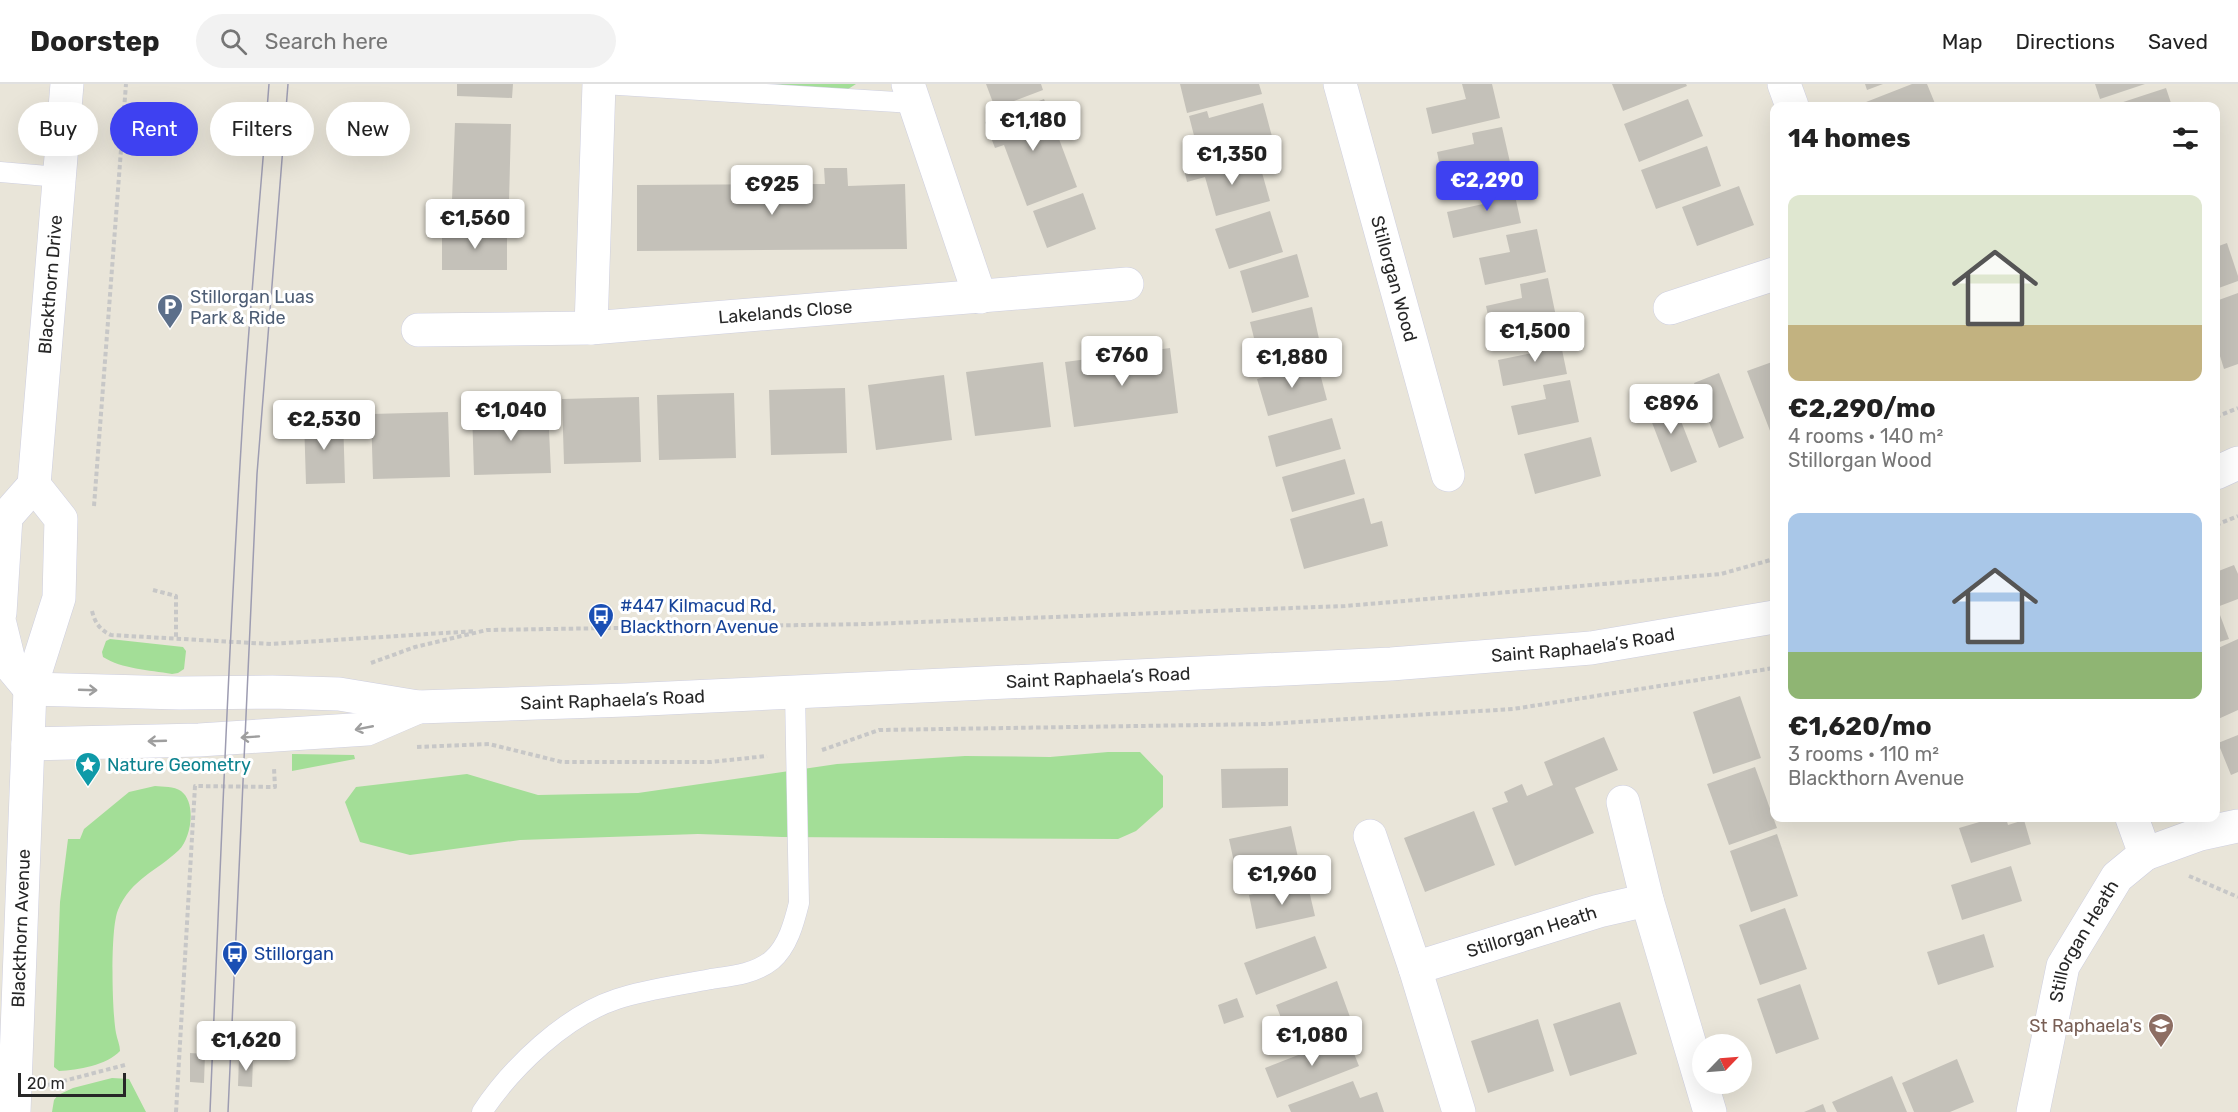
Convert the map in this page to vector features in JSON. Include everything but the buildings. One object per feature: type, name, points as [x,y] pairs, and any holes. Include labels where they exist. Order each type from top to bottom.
[{"type":"street","name":"Blackthorn Drive","points":[[34,484],[67,84]]},
{"type":"street","points":[[591,328],[601,84]]},
{"type":"street","name":"Stillorgan Wood","points":[[1340,84],[1448,474]]},
{"type":"street","points":[[1784,84],[1791,102]]},
{"type":"street","points":[[910,93],[980,297]]},
{"type":"street","points":[[1670,308],[1770,275]]},
{"type":"street","name":"Lakelands Close","points":[[418,330],[591,328],[1127,284]]},
{"type":"street","points":[[2220,471],[2238,463]]},
{"type":"street","points":[[0,613],[6,517],[34,484],[61,519],[59,598],[30,689],[28,744]]},
{"type":"street","name":"Saint Raphaela’s Road","points":[[30,689],[180,693],[331,693],[418,707],[795,692],[1427,661],[1591,648],[1770,618]]},
{"type":"street","points":[[0,624],[10,665],[30,689]]},
{"type":"street","name":"Saint Raphaela’s Road","points":[[28,744],[199,740],[367,729],[418,707]]},
{"type":"street","name":"Blackthorn Avenue","points":[[14,1112],[28,744]]},
{"type":"street","points":[[1623,802],[1647,900],[1710,1112]]},
{"type":"street","points":[[2133,822],[2145,854]]},
{"type":"street","name":"Stillorgan Heath","points":[[2033,1112],[2063,966],[2117,877],[2145,854],[2200,834],[2238,826]]},
{"type":"street","points":[[1370,836],[1415,968],[1459,1112]]},
{"type":"street","name":"Stillorgan Heath","points":[[1415,968],[1599,911],[1647,900]]},
{"type":"lane","points":[[601,84],[910,93]]},
{"type":"lane","points":[[0,172],[59,177]]},
{"type":"lane","points":[[482,1112],[519,1066],[556,1033],[588,1013],[616,999],[746,973],[772,960],[784,945],[794,927],[799,903],[795,692]]},
{"type":"path","points":[[93,517],[126,84]]},
{"type":"path","points":[[2220,415],[2238,408]]},
{"type":"path","points":[[2220,523],[2238,516]]},
{"type":"path","points":[[92,607],[96,624],[111,635],[271,644],[487,630],[868,624],[1345,606],[1721,574],[1770,560]]},
{"type":"path","points":[[153,590],[176,596],[176,639]]},
{"type":"path","points":[[364,665],[415,647],[487,630]]},
{"type":"path","points":[[406,747],[489,744],[562,762],[711,762],[821,750],[879,730],[1267,724],[1514,709],[1770,669]]},
{"type":"path","points":[[176,1112],[195,786],[275,787],[274,765]]},
{"type":"path","points":[[38,1088],[125,1065]]},
{"type":"green space","points":[[708,84],[856,84],[845,91]]},
{"type":"green space","points":[[110,639],[183,647],[186,651],[184,669],[172,674],[110,661],[103,657],[102,652],[106,641]]},
{"type":"green space","points":[[1140,752],[1163,776],[1163,807],[1136,831],[1118,839],[782,837],[698,834],[520,840],[410,855],[360,842],[345,802],[356,787],[467,774],[538,795],[638,793],[837,764],[965,756],[1050,757]]},
{"type":"green space","points":[[292,754],[354,755],[355,759],[292,771]]},
{"type":"green space","points":[[155,786],[172,787],[186,796],[191,812],[189,829],[179,850],[137,883],[123,899],[118,910],[114,934],[113,990],[116,1033],[120,1051],[100,1063],[59,1071],[54,1067],[60,902],[68,839],[80,839],[84,829],[129,792]]},
{"type":"green space","points":[[112,1078],[129,1079],[146,1112],[52,1112],[54,1100],[58,1095],[73,1088]]},
{"type":"tram line","points":[[210,1112],[239,488],[269,84]]},
{"type":"tram line","points":[[228,1112],[257,474],[288,84]]},
{"type":"place","name":"Stillorgan Luas Park & Ride","points":[[170,330]]},
{"type":"place","name":"#447 Kilmacud Rd, Blackthorn Avenue","points":[[601,639]]},
{"type":"place","name":"Nature Geometry","points":[[88,788]]},
{"type":"place","name":"Stillorgan","points":[[235,977]]},
{"type":"place","name":"St Raphaela's","points":[[2161,1049]]}]
